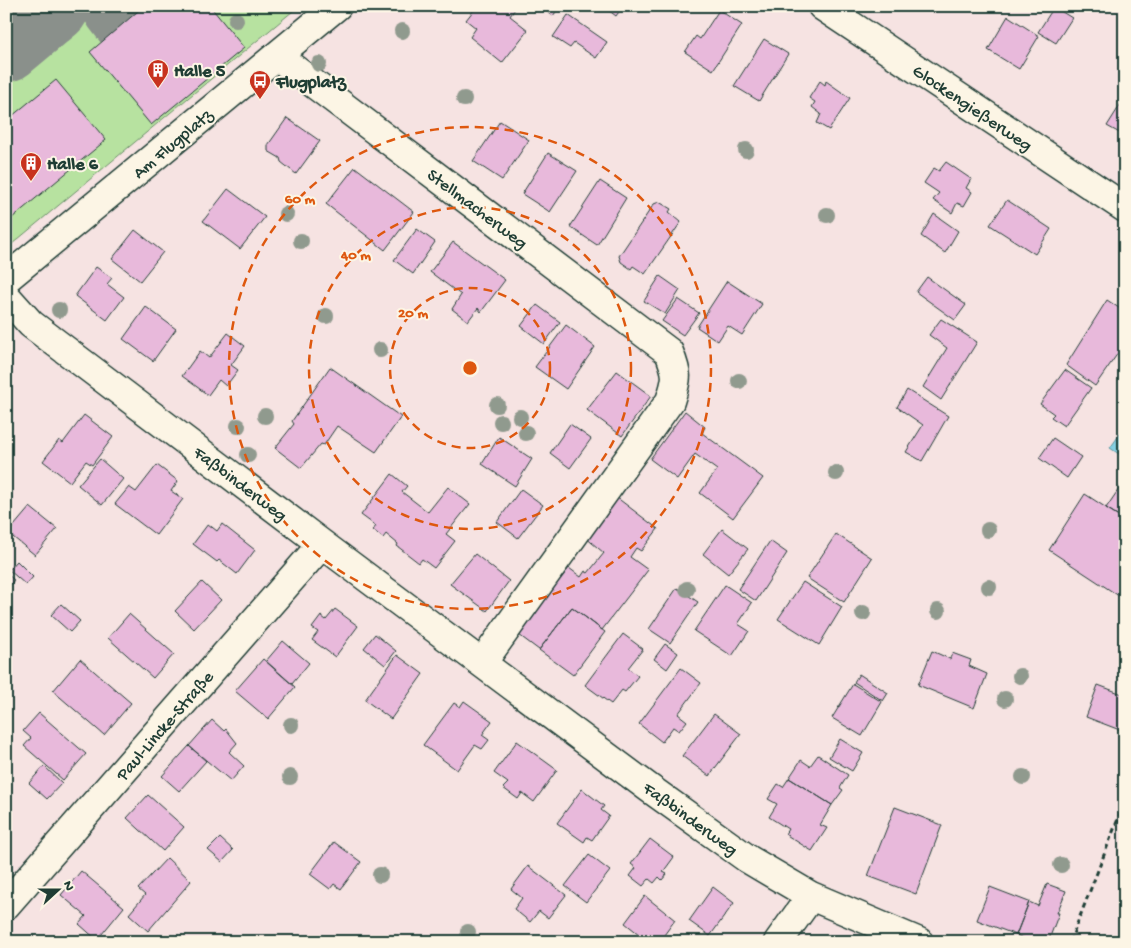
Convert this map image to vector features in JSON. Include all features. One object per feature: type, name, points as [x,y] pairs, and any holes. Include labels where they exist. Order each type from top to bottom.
[{"type":"street","name":"Am Flugplatz","points":[[6,279],[337,6]]},
{"type":"street","name":"Glockengießerweg","points":[[822,6],[1125,208]]},
{"type":"street","name":"Stellmacherweg","points":[[277,56],[668,352],[674,364],[677,380],[670,401],[482,663]]},
{"type":"street","name":"Faßbinderweg","points":[[6,296],[31,324],[649,788],[748,859],[811,896],[919,942]]},
{"type":"street","name":"Paul-Lincke-Straße","points":[[6,905],[322,544]]},
{"type":"street","points":[[778,942],[811,896]]},
{"type":"path","points":[[1070,942],[1125,802]]},
{"type":"green space","points":[[6,6],[299,6],[6,249]]},
{"type":"water","points":[[1125,427],[1125,458],[1110,448]]},
{"type":"building","name":"Halle 5","points":[[144,6],[210,6],[244,48],[151,125],[90,52]]},
{"type":"building","points":[[477,6],[517,6],[510,16],[528,30],[502,63],[470,37],[476,28],[466,20]]},
{"type":"building","points":[[540,6],[560,6],[553,16]]},
{"type":"building","points":[[603,6],[623,6],[616,16]]},
{"type":"building","points":[[1054,7],[1072,18],[1056,43],[1038,32]]},
{"type":"building","points":[[719,10],[742,25],[713,70],[685,52],[696,36],[700,39]]},
{"type":"building","points":[[568,15],[607,42],[596,58],[574,43],[570,48],[553,37]]},
{"type":"building","points":[[1008,16],[1039,36],[1019,69],[988,50]]},
{"type":"building","points":[[764,39],[788,54],[759,101],[734,86]]},
{"type":"building","name":"Halle 6","points":[[56,80],[106,140],[6,223],[6,121]]},
{"type":"building","points":[[820,81],[825,85],[826,81],[850,98],[829,130],[817,123],[821,114],[812,107],[815,102],[809,98]]},
{"type":"building","points":[[1125,99],[1125,136],[1107,126]]},
{"type":"building","points":[[287,118],[320,141],[296,174],[281,162],[280,158],[268,151],[268,145]]},
{"type":"building","points":[[500,121],[529,140],[502,180],[473,161]]},
{"type":"building","points":[[548,153],[577,171],[550,212],[522,194]]},
{"type":"building","points":[[946,162],[971,179],[966,188],[972,192],[964,206],[957,203],[952,213],[933,200],[939,193],[924,183],[934,168],[939,171]]},
{"type":"building","points":[[355,167],[414,212],[385,250],[326,204]]},
{"type":"building","points":[[600,181],[626,198],[597,245],[570,227]]},
{"type":"building","points":[[228,189],[265,217],[240,249],[203,221]]},
{"type":"building","points":[[1007,200],[1051,229],[1035,254],[990,225]]},
{"type":"building","points":[[659,202],[671,209],[669,212],[681,222],[645,274],[633,266],[631,269],[621,262],[619,256],[654,204]]},
{"type":"building","points":[[934,214],[958,231],[945,253],[921,236]]},
{"type":"building","points":[[417,229],[435,242],[413,274],[394,260]]},
{"type":"building","points":[[135,230],[163,252],[140,281],[112,259]]},
{"type":"building","points":[[453,242],[505,280],[481,312],[478,308],[468,321],[452,309],[461,295],[430,272]]},
{"type":"building","points":[[96,267],[112,278],[107,284],[124,297],[107,320],[75,296]]},
{"type":"building","points":[[660,276],[680,290],[665,314],[644,301]]},
{"type":"building","points":[[927,277],[966,305],[955,320],[916,292]]},
{"type":"building","points":[[727,281],[762,304],[742,335],[728,326],[718,341],[697,327]]},
{"type":"building","points":[[678,299],[699,313],[683,335],[662,321]]},
{"type":"building","points":[[1107,300],[1125,312],[1125,343],[1095,386],[1066,365]]},
{"type":"building","points":[[537,305],[560,322],[544,344],[521,326]]},
{"type":"building","points":[[146,307],[176,329],[153,361],[123,339]]},
{"type":"building","points":[[941,319],[977,342],[941,400],[923,387],[947,348],[929,335]]},
{"type":"building","points":[[566,325],[595,347],[566,389],[535,367]]},
{"type":"building","points":[[228,333],[245,346],[231,365],[238,370],[226,386],[219,380],[208,395],[182,376],[200,351],[209,358]]},
{"type":"building","points":[[330,367],[401,417],[376,452],[337,426],[324,445],[321,444],[301,468],[275,448],[294,424],[292,421]]},
{"type":"building","points":[[1065,370],[1091,388],[1064,426],[1051,417],[1054,414],[1040,404]]},
{"type":"building","points":[[617,371],[651,396],[622,436],[587,410]]},
{"type":"building","points":[[907,390],[948,416],[922,461],[906,452],[923,425],[897,407]]},
{"type":"building","points":[[685,411],[705,427],[702,433],[763,478],[733,518],[700,493],[717,470],[695,454],[677,479],[650,459]]},
{"type":"building","points":[[84,415],[113,437],[92,465],[86,461],[70,482],[43,461],[59,440],[63,443]]},
{"type":"building","points":[[570,424],[591,439],[570,468],[550,453]]},
{"type":"building","points":[[499,437],[532,459],[515,486],[482,464]]},
{"type":"building","points":[[1053,438],[1081,457],[1067,478],[1039,458]]},
{"type":"building","points":[[100,459],[123,479],[102,505],[78,485]]},
{"type":"building","points":[[157,465],[178,481],[171,491],[183,499],[156,535],[115,504],[129,487],[136,492]]},
{"type":"building","points":[[392,474],[407,486],[402,492],[428,512],[448,487],[470,504],[446,534],[455,541],[434,568],[422,559],[419,563],[397,546],[398,544],[386,534],[383,538],[373,530],[376,526],[361,515]]},
{"type":"building","points":[[1125,480],[1125,520],[1106,508]]},
{"type":"building","points":[[521,489],[543,505],[518,538],[497,522]]},
{"type":"building","points":[[1085,494],[1125,520],[1125,587],[1119,596],[1049,550]]},
{"type":"building","points":[[616,497],[658,529],[641,551],[636,548],[630,557],[648,570],[602,630],[572,607],[539,650],[515,632],[559,575],[562,577],[569,568],[581,577],[585,571],[588,573],[604,553],[585,537]]},
{"type":"building","points":[[30,507],[57,529],[35,555],[8,533]]},
{"type":"building","points":[[208,524],[217,531],[222,524],[255,550],[237,574],[193,544]]},
{"type":"building","points":[[722,529],[748,549],[728,574],[703,554]]},
{"type":"building","points":[[836,534],[872,558],[844,602],[807,578]]},
{"type":"building","points":[[770,541],[787,553],[756,601],[738,589]]},
{"type":"building","points":[[475,554],[509,581],[487,611],[450,584]]},
{"type":"building","points":[[17,561],[33,577],[26,585],[9,570]]},
{"type":"building","points":[[6,573],[14,580],[6,590]]},
{"type":"building","points":[[202,582],[221,600],[194,629],[175,611]]},
{"type":"building","points":[[803,582],[842,607],[819,645],[778,619]]},
{"type":"building","points":[[725,585],[752,603],[738,624],[749,631],[732,656],[694,631]]},
{"type":"building","points":[[677,588],[698,602],[670,643],[649,629]]},
{"type":"building","points":[[61,604],[80,621],[70,632],[51,615]]},
{"type":"building","points":[[572,607],[605,632],[573,675],[539,650]]},
{"type":"building","points":[[335,609],[358,626],[335,657],[312,640],[318,632],[312,628],[321,616],[326,620]]},
{"type":"building","points":[[129,614],[174,654],[153,678],[108,638]]},
{"type":"building","points":[[375,634],[396,651],[385,665],[364,648]]},
{"type":"building","points":[[623,634],[643,649],[628,668],[638,676],[625,692],[622,690],[611,704],[585,685]]},
{"type":"building","points":[[283,641],[309,663],[292,684],[266,661]]},
{"type":"building","points":[[665,644],[678,653],[667,669],[654,659]]},
{"type":"building","points":[[932,651],[950,659],[952,653],[971,660],[969,666],[987,674],[974,708],[918,685]]},
{"type":"building","points":[[397,655],[423,674],[391,719],[365,700]]},
{"type":"building","points":[[80,659],[131,703],[104,735],[53,691]]},
{"type":"building","points":[[263,659],[295,687],[268,719],[235,691]]},
{"type":"building","points":[[681,668],[701,683],[678,714],[687,721],[679,731],[673,727],[662,742],[639,724]]},
{"type":"building","points":[[859,674],[888,693],[883,701],[854,682]]},
{"type":"building","points":[[853,684],[882,702],[862,736],[832,718]]},
{"type":"building","points":[[1098,685],[1125,695],[1125,732],[1086,717]]},
{"type":"building","points":[[464,701],[492,721],[482,735],[489,740],[482,749],[475,745],[457,770],[423,745],[454,703],[460,707]]},
{"type":"building","points":[[39,713],[86,754],[63,780],[24,746],[31,738],[23,731]]},
{"type":"building","points":[[714,714],[741,734],[709,776],[682,756]]},
{"type":"building","points":[[212,720],[224,731],[226,729],[237,743],[229,752],[244,766],[231,781],[189,746]]},
{"type":"building","points":[[840,739],[863,753],[852,771],[829,757]]},
{"type":"building","points":[[517,741],[557,770],[534,802],[522,793],[518,799],[503,788],[508,783],[494,773]]},
{"type":"building","points":[[189,746],[206,761],[179,791],[162,776]]},
{"type":"building","points":[[818,755],[848,775],[840,788],[843,790],[832,805],[789,778],[801,760],[810,766]]},
{"type":"building","points":[[44,766],[62,783],[47,799],[29,783]]},
{"type":"building","points":[[789,778],[832,805],[820,825],[827,828],[812,851],[785,834],[788,829],[769,817],[777,804],[768,799],[778,784],[783,787]]},
{"type":"building","points":[[582,789],[604,806],[601,810],[609,816],[592,840],[587,837],[584,842],[557,823]]},
{"type":"building","points":[[148,795],[184,827],[163,851],[127,818]]},
{"type":"building","points":[[895,807],[942,825],[916,894],[868,876]]},
{"type":"building","points":[[220,838],[233,850],[222,862],[208,850]]},
{"type":"building","points":[[650,839],[674,857],[663,872],[667,874],[662,880],[659,877],[654,883],[649,879],[643,886],[630,876],[636,868],[631,864]]},
{"type":"building","points":[[334,842],[361,862],[341,889],[334,884],[330,889],[310,874]]},
{"type":"building","points":[[589,855],[610,871],[586,902],[565,886]]},
{"type":"building","points":[[167,858],[191,881],[148,931],[129,914],[145,895],[138,889]]},
{"type":"building","points":[[528,866],[566,895],[548,918],[539,911],[530,922],[514,909],[522,898],[511,889]]},
{"type":"building","points":[[81,871],[124,907],[97,940],[79,924],[86,916],[61,895]]},
{"type":"building","points":[[1047,884],[1066,891],[1048,942],[1033,942],[1016,935],[1029,902],[1038,906]]},
{"type":"building","points":[[713,887],[734,903],[710,936],[689,921]]},
{"type":"building","points":[[990,887],[1029,902],[1016,935],[977,920]]},
{"type":"building","points":[[645,896],[675,920],[659,942],[649,942],[625,923]]},
{"type":"taxiway","points":[[6,46],[54,6]]},
{"type":"taxiway","points":[[118,6],[128,19]]},
{"type":"place","name":"Halle 5","points":[[158,89]]},
{"type":"place","name":"Flugplatz","points":[[260,100]]},
{"type":"place","name":"Halle 6","points":[[31,182]]}]
